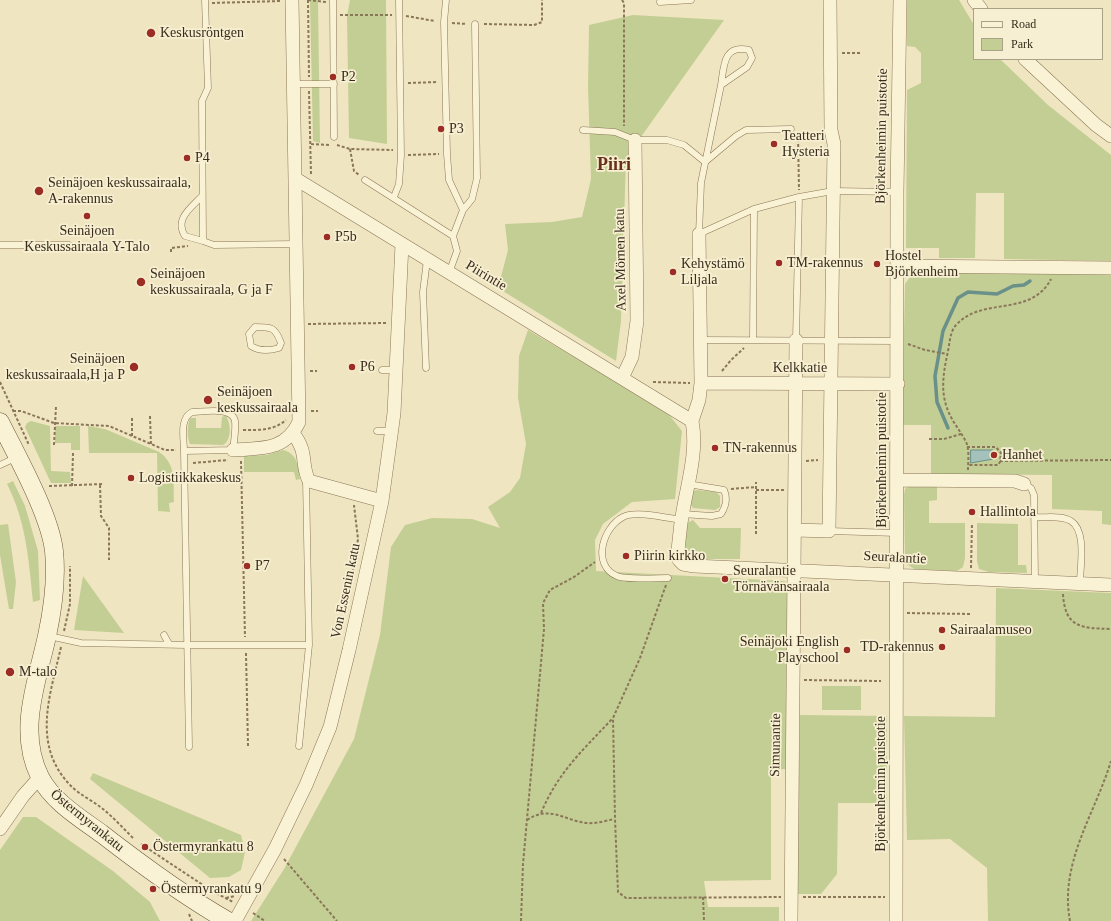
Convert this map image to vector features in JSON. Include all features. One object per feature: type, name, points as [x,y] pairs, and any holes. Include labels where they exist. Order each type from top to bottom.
[{"type":"street","points":[[239,452],[267,448],[281,443],[293,434],[299,422],[299,411],[290,343],[297,244],[292,0]]},
{"type":"street","points":[[795,530],[829,531],[833,191],[830,0]]},
{"type":"street","name":"Björkenheimin puistotie","points":[[896,921],[898,533],[897,192],[900,0]]},
{"type":"street","points":[[974,0],[980,8]]},
{"type":"street","points":[[1026,60],[1096,125],[1111,136]]},
{"type":"street","name":"Axel Mörnen katu","points":[[622,378],[632,357],[637,321],[629,138]]},
{"type":"street","name":"Piirintie","points":[[296,179],[692,421]]},
{"type":"street","points":[[681,517],[688,484],[694,430],[692,421],[707,383],[700,340],[699,234]]},
{"type":"street","name":"Von Essenin katu","points":[[225,920],[243,907],[275,849],[306,785],[330,727],[349,650],[382,501],[392,431],[402,244]]},
{"type":"street","points":[[898,266],[1111,268]]},
{"type":"street","name":"Simunantie","points":[[791,921],[796,340]]},
{"type":"street","name":"Kelkkatie","points":[[707,383],[898,384]]},
{"type":"street","name":"Östermyrankatu","points":[[6,416],[23,451],[54,550],[55,638],[32,696],[28,727],[30,747],[40,777],[49,791],[74,814],[140,863],[225,920]]},
{"type":"street","points":[[293,434],[301,444],[306,475],[309,481],[382,501]]},
{"type":"street","points":[[898,480],[1015,481],[1024,484]]},
{"type":"street","name":"Seuralantie","points":[[681,517],[678,544],[679,560],[683,564],[694,566],[897,574],[1111,585]]},
{"type":"street","points":[[0,829],[23,796],[40,777]]},
{"type":"lane","points":[[394,197],[400,184],[401,155],[399,0]]},
{"type":"lane","points":[[446,0],[444,22],[449,180],[463,210]]},
{"type":"lane","points":[[660,2],[691,0]]},
{"type":"lane","points":[[203,241],[202,101],[208,88],[206,2]]},
{"type":"lane","points":[[333,2],[334,137]]},
{"type":"lane","points":[[449,273],[457,251],[453,236],[463,210],[472,199],[477,178],[475,24]]},
{"type":"lane","points":[[721,85],[747,67],[752,58],[749,50],[739,48],[730,52],[726,57],[701,183],[699,234],[754,209],[799,197],[833,191],[897,192]]},
{"type":"lane","points":[[293,84],[334,84]]},
{"type":"lane","points":[[705,162],[736,136],[746,130],[791,129]]},
{"type":"lane","points":[[583,130],[615,132],[629,138],[667,140],[684,145],[705,162]]},
{"type":"lane","points":[[365,180],[394,197],[453,236]]},
{"type":"lane","points":[[202,196],[180,221],[180,228],[185,236],[214,246],[297,244]]},
{"type":"lane","points":[[796,340],[799,197]]},
{"type":"lane","points":[[753,340],[754,209]]},
{"type":"lane","points":[[0,245],[69,245]]},
{"type":"lane","points":[[426,368],[424,292],[427,260]]},
{"type":"lane","points":[[255,327],[270,327],[290,343],[272,350],[257,350],[251,346],[249,334],[255,327]]},
{"type":"lane","points":[[700,340],[897,341]]},
{"type":"lane","points":[[382,370],[396,370]]},
{"type":"lane","points":[[184,451],[239,452],[235,421],[232,415],[226,412],[192,412],[186,415],[183,422],[189,747]]},
{"type":"lane","points":[[377,431],[392,431]]},
{"type":"lane","points":[[0,465],[23,451]]},
{"type":"lane","points":[[299,746],[309,645],[306,475]]},
{"type":"lane","points":[[668,578],[618,576],[606,569],[603,562],[603,543],[609,528],[624,516],[644,515],[681,517],[712,516],[721,514],[726,507],[726,495],[724,490],[688,484]]},
{"type":"lane","points":[[1024,484],[1031,488],[1034,495],[1035,581]]},
{"type":"lane","points":[[1035,517],[1064,519],[1071,521],[1078,528],[1081,538],[1080,583]]},
{"type":"lane","points":[[829,531],[898,533]]},
{"type":"lane","points":[[164,635],[169,644]]},
{"type":"lane","points":[[55,638],[81,643],[309,645]]},
{"type":"path","points":[[206,2],[292,0],[333,2]]},
{"type":"path","points":[[622,0],[624,3],[629,138]]},
{"type":"path","points":[[831,53],[860,53]]},
{"type":"path","points":[[400,84],[445,82]]},
{"type":"path","points":[[791,129],[795,130],[798,138],[799,197]]},
{"type":"path","points":[[310,144],[341,145],[350,150],[354,171],[365,180]]},
{"type":"path","points":[[699,264],[754,263]]},
{"type":"path","points":[[968,480],[966,441],[947,408],[943,393],[943,372],[952,329],[958,322],[981,310],[1019,304],[1034,298],[1046,288],[1051,280],[1053,268]]},
{"type":"path","points":[[305,324],[398,323]]},
{"type":"path","points":[[652,382],[707,383],[753,340]]},
{"type":"path","points":[[897,341],[947,354]]},
{"type":"path","points":[[0,382],[6,416],[23,451]]},
{"type":"path","points":[[54,445],[56,406]]},
{"type":"path","points":[[6,416],[21,411],[54,423],[110,426],[150,445],[165,450],[184,451]]},
{"type":"path","points":[[132,416],[132,436]]},
{"type":"path","points":[[150,416],[150,445]]},
{"type":"path","points":[[243,430],[266,430],[278,426],[286,420],[287,416]]},
{"type":"path","points":[[243,426],[239,452],[248,746]]},
{"type":"path","points":[[929,439],[944,439],[961,434]]},
{"type":"path","points":[[175,443],[176,463],[224,462],[239,452]]},
{"type":"path","points":[[967,447],[996,447],[1001,453],[998,465],[968,465]]},
{"type":"path","points":[[72,486],[73,453]]},
{"type":"path","points":[[795,461],[830,460]]},
{"type":"path","points":[[1000,461],[1111,460]]},
{"type":"path","points":[[46,479],[52,493]]},
{"type":"path","points":[[756,482],[756,534]]},
{"type":"path","points":[[49,486],[104,484]]},
{"type":"path","points":[[100,485],[101,516],[109,528],[109,560]]},
{"type":"path","points":[[739,488],[795,490]]},
{"type":"path","points":[[353,574],[358,538],[354,504],[356,494]]},
{"type":"path","points":[[971,578],[972,523]]},
{"type":"path","points":[[520,921],[527,820],[544,629],[543,603],[550,590],[588,569],[603,554]]},
{"type":"path","points":[[70,565],[70,604],[55,638],[46,722],[47,745],[56,768],[71,786],[103,810],[136,841],[224,898],[243,907],[265,921]]},
{"type":"path","points":[[541,813],[548,797],[564,770],[613,718],[640,658],[668,578]]},
{"type":"path","points":[[1062,582],[1064,605],[1068,618],[1078,626],[1111,629]]},
{"type":"path","points":[[919,614],[970,614]]},
{"type":"path","points":[[811,680],[881,681]]},
{"type":"path","points":[[613,718],[614,819],[618,892],[626,898],[897,897]]},
{"type":"path","points":[[1070,921],[1068,884],[1076,852],[1089,814],[1104,784],[1111,761]]},
{"type":"path","points":[[527,820],[541,813],[560,815],[589,823],[614,819]]},
{"type":"path","points":[[275,849],[337,921]]},
{"type":"path","points":[[224,898],[233,897],[238,894]]},
{"type":"path","points":[[703,897],[704,921]]},
{"type":"green space","points":[[310,0],[318,0],[320,143],[313,141]]},
{"type":"green space","points":[[350,0],[386,0],[387,144],[349,138],[347,16]]},
{"type":"green space","points":[[907,0],[959,0],[973,23],[973,60],[1001,60],[1048,105],[1111,155],[1111,261],[1004,259],[1004,193],[976,193],[975,258],[939,258],[939,248],[906,248],[907,90],[921,83],[921,53],[915,47],[907,46]]},
{"type":"green space","points":[[633,15],[724,20],[626,158],[621,321],[616,361],[498,288],[508,250],[505,224],[552,222],[582,217],[591,179],[588,87],[589,25]]},
{"type":"green space","points":[[927,272],[1111,273],[1111,525],[1102,524],[1102,511],[1052,509],[1052,475],[931,474],[931,425],[902,425],[905,284],[910,277]]},
{"type":"green space","points":[[528,330],[666,411],[682,431],[675,499],[632,502],[603,524],[595,540],[596,571],[785,581],[787,587],[786,769],[771,770],[771,880],[704,881],[708,907],[779,907],[779,921],[251,921],[284,869],[354,739],[380,635],[391,547],[405,525],[432,518],[472,519],[500,528],[488,507],[510,492],[520,478],[526,444],[518,398],[519,356]]},
{"type":"green space","points":[[224,416],[228,419],[230,427],[229,436],[226,443],[223,445],[190,444],[188,438],[188,424],[190,418],[196,418],[196,428],[221,428],[222,417]]},
{"type":"green space","points":[[31,421],[50,426],[51,471],[70,472],[71,483],[51,483],[25,427],[27,423]]},
{"type":"green space","points":[[55,426],[80,426],[80,450],[71,450],[71,443],[55,443]]},
{"type":"green space","points":[[88,426],[105,429],[159,452],[165,457],[169,462],[174,481],[174,502],[169,503],[170,512],[158,511],[157,453],[89,453]]},
{"type":"green space","points":[[283,450],[292,454],[298,465],[300,479],[296,480],[294,472],[244,472],[244,456],[267,455]]},
{"type":"green space","points":[[13,481],[25,506],[38,551],[40,600],[33,602],[23,527],[19,512],[7,484]]},
{"type":"green space","points":[[911,485],[937,486],[937,500],[929,501],[929,523],[965,523],[965,558],[963,567],[957,571],[914,569],[905,563],[904,495],[905,489]]},
{"type":"green space","points":[[696,490],[716,492],[720,496],[720,507],[715,510],[693,508],[690,504],[691,492]]},
{"type":"green space","points":[[693,520],[700,528],[741,528],[740,559],[697,559],[688,554],[685,544],[687,523]]},
{"type":"green space","points":[[977,523],[1018,524],[1018,565],[1026,565],[1027,573],[989,572],[979,569],[977,561]]},
{"type":"green space","points":[[8,524],[16,582],[13,609],[9,609],[0,555],[0,525]]},
{"type":"green space","points":[[83,576],[124,633],[74,630]]},
{"type":"green space","points":[[996,588],[1111,593],[1111,921],[988,921],[987,868],[950,839],[907,840],[904,716],[995,717]]},
{"type":"green space","points":[[822,686],[861,686],[861,710],[822,710]]},
{"type":"green space","points":[[800,715],[887,716],[887,803],[838,803],[837,874],[821,894],[797,894]]},
{"type":"green space","points":[[93,773],[241,835],[245,852],[241,870],[229,877],[210,878],[90,779]]},
{"type":"green space","points":[[23,817],[36,817],[113,871],[150,902],[160,921],[0,921],[0,850]]},
{"type":"water","points":[[971,450],[993,450],[993,459],[971,463]]},
{"type":"waterway","points":[[948,428],[937,402],[935,376],[943,331],[958,298],[968,292],[997,294],[1013,286],[1024,285],[1030,281]]},
{"type":"place","name":"Keskusröntgen","points":[[151,33]]},
{"type":"place","name":"P2","points":[[333,77]]},
{"type":"place","name":"P3","points":[[441,129]]},
{"type":"place","name":"Teatteri Hysteria","points":[[774,144]]},
{"type":"place","name":"P4","points":[[187,158]]},
{"type":"place","name":"Seinäjoen keskussairaala, A-rakennus","points":[[39,191]]},
{"type":"place","name":"Seinäjoen Keskussairaala Y-Talo","points":[[87,216]]},
{"type":"place","name":"P5b","points":[[327,237]]},
{"type":"place","name":"TM-rakennus","points":[[779,263]]},
{"type":"place","name":"Hostel Björkenheim","points":[[877,264]]},
{"type":"place","name":"Kehystämö Liljala","points":[[673,272]]},
{"type":"place","name":"Seinäjoen keskussairaala, G ja F","points":[[141,282]]},
{"type":"place","name":"Seinäjoen keskussairaala,H ja P","points":[[134,367]]},
{"type":"place","name":"P6","points":[[352,367]]},
{"type":"place","name":"Seinäjoen keskussairaala","points":[[208,400]]},
{"type":"place","name":"TN-rakennus","points":[[715,448]]},
{"type":"place","name":"Hanhet","points":[[994,455]]},
{"type":"place","name":"Logistiikkakeskus","points":[[131,478]]},
{"type":"place","name":"Hallintola","points":[[972,512]]},
{"type":"place","name":"Piirin kirkko","points":[[626,556]]},
{"type":"place","name":"P7","points":[[247,566]]},
{"type":"place","name":"Seuralantie Törnävänsairaala","points":[[725,579]]},
{"type":"place","name":"Sairaalamuseo","points":[[942,630]]},
{"type":"place","name":"TD-rakennus","points":[[942,647]]},
{"type":"place","name":"Seinäjoki English Playschool","points":[[847,650]]},
{"type":"place","name":"M-talo","points":[[10,672]]},
{"type":"place","name":"Östermyrankatu 8","points":[[145,847]]},
{"type":"place","name":"Östermyrankatu 9","points":[[153,889]]},
{"type":"district","name":"Piiri","points":[[614,165]]}]
